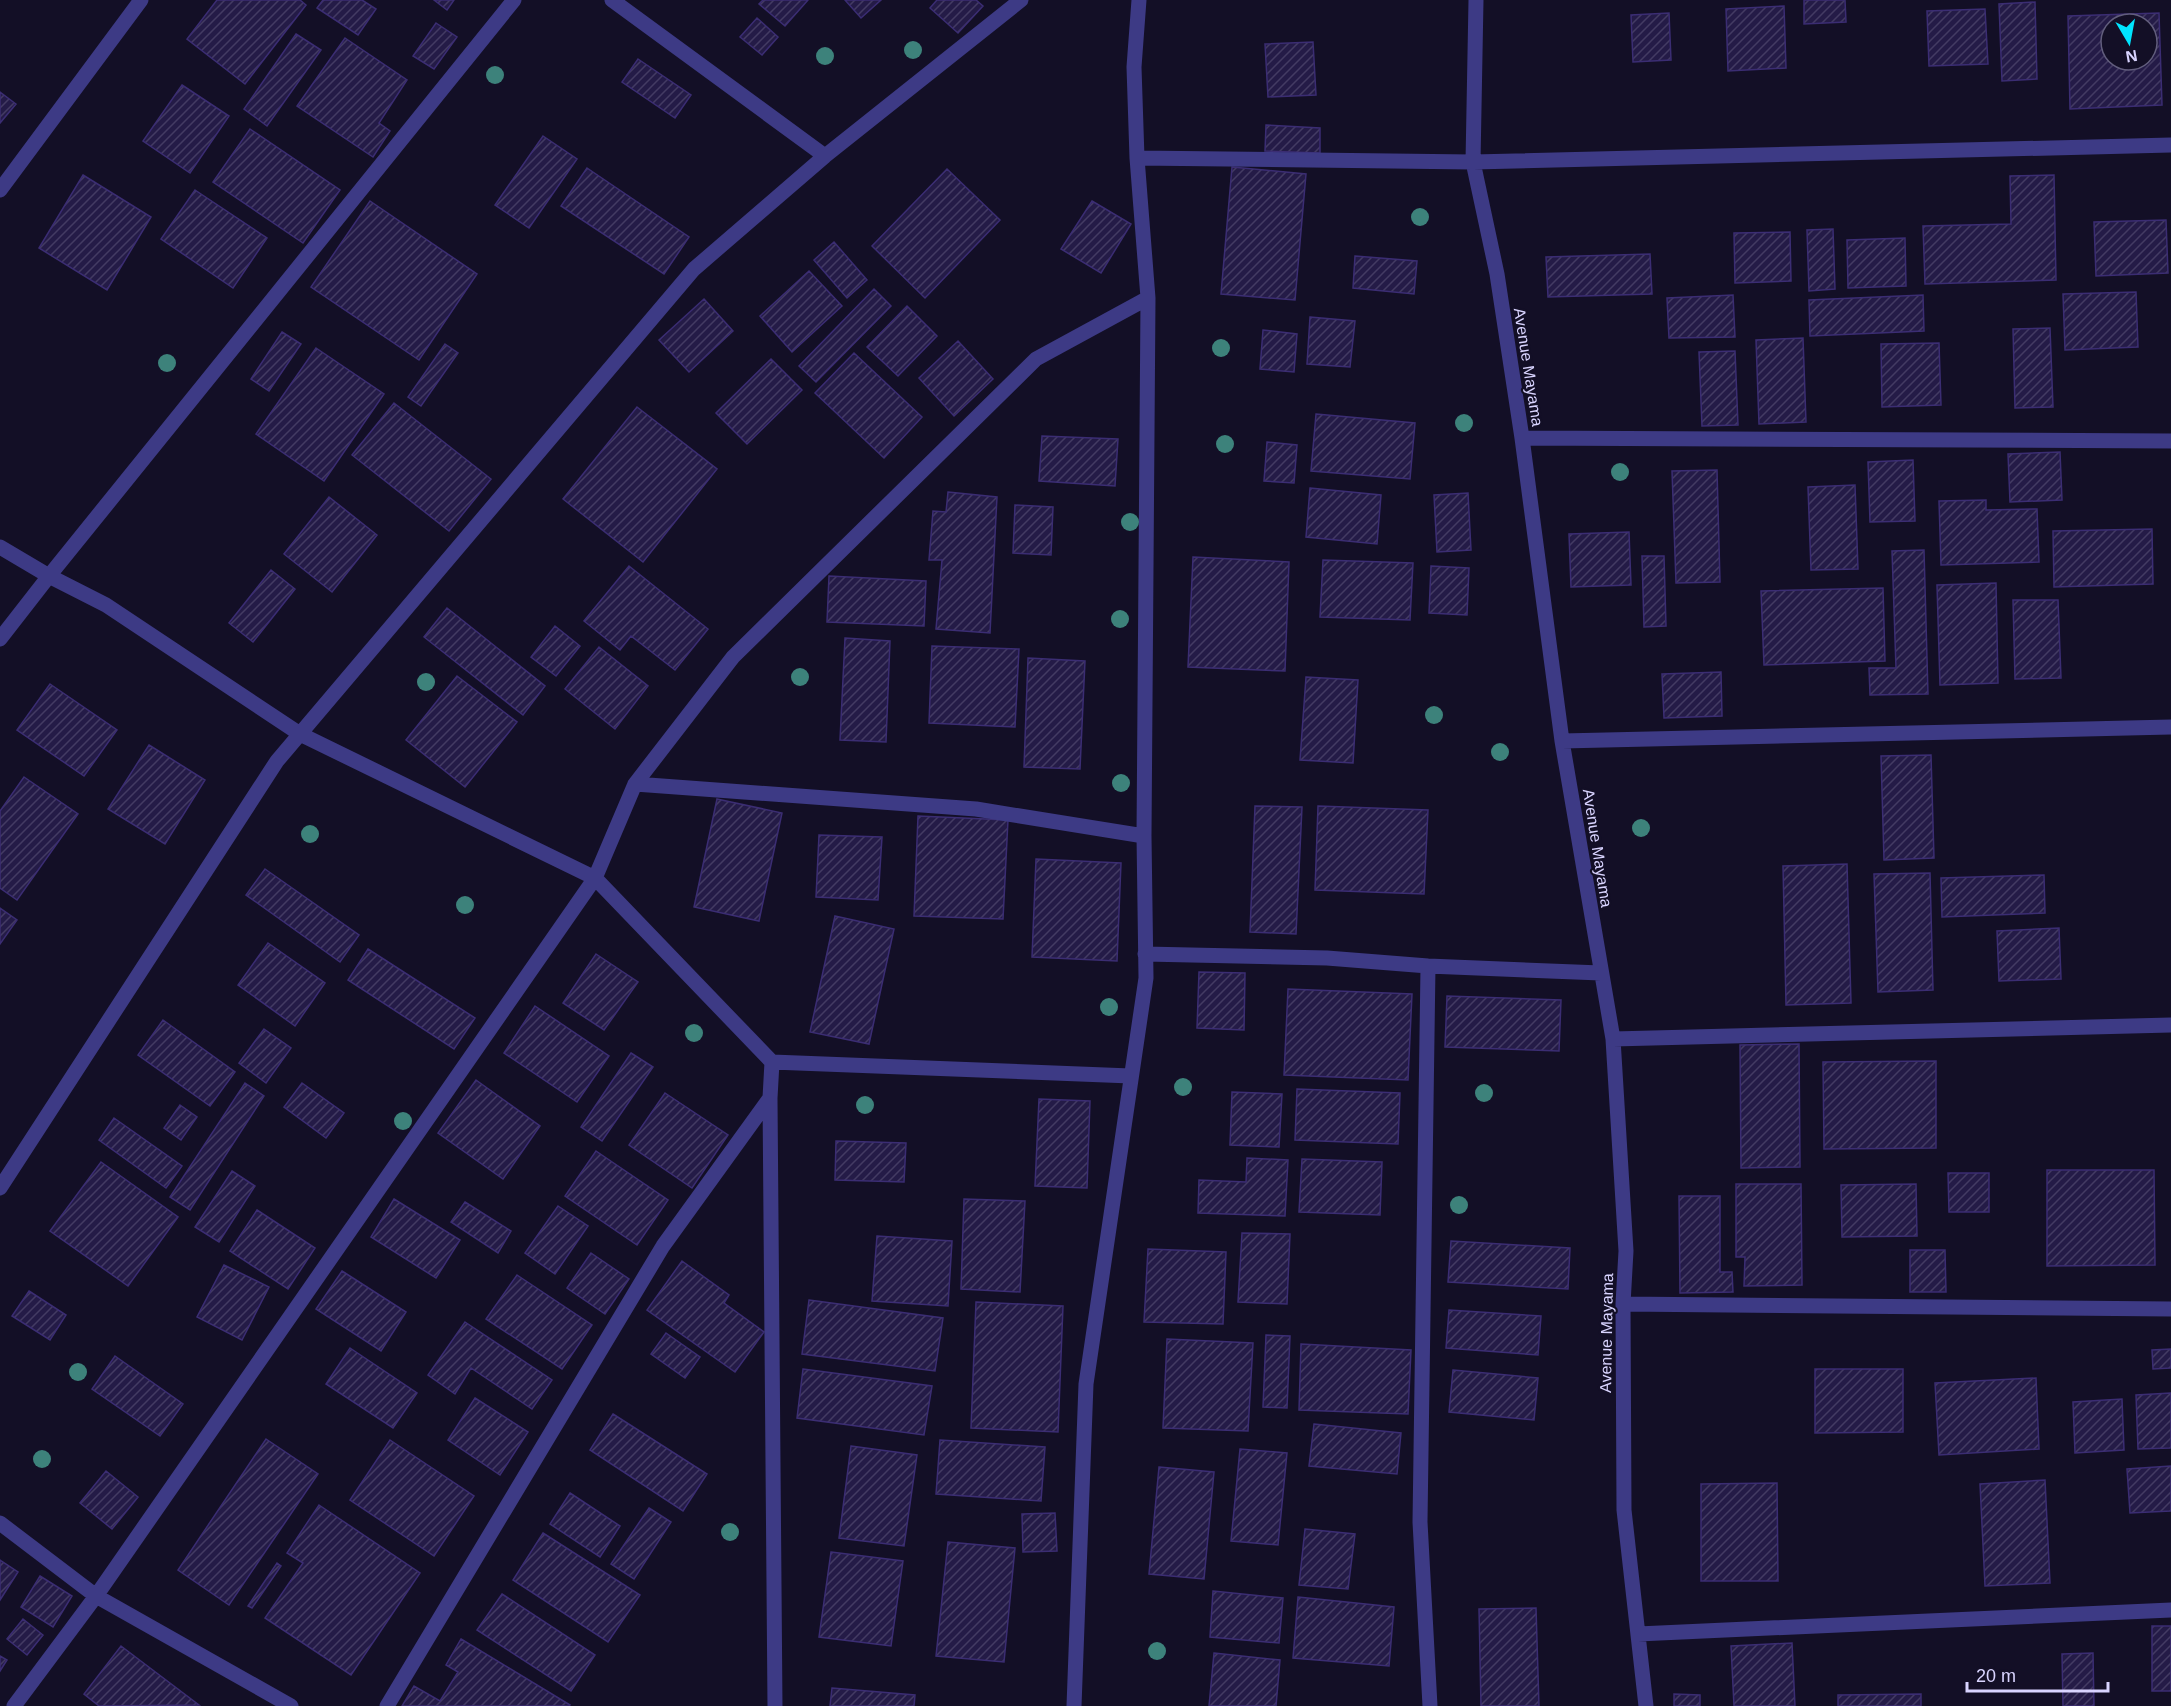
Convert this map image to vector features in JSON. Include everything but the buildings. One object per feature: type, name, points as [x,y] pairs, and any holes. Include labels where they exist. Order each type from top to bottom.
[{"type":"street","points":[[0,190],[141,0]]},
{"type":"street","points":[[0,639],[514,0]]},
{"type":"street","points":[[612,0],[825,156]]},
{"type":"street","points":[[0,1188],[277,761],[694,269],[825,156],[1021,0]]},
{"type":"street","points":[[1074,1706],[1086,1384],[1146,978],[1144,836],[1148,298],[1137,158],[1134,67],[1139,0]]},
{"type":"street","name":"Avenue Mayama","points":[[1476,0],[1473,162],[1497,274],[1522,438],[1562,741],[1612,1039],[1626,1251],[1623,1304],[1624,1510],[1646,1706]]},
{"type":"street","points":[[1137,158],[1473,162],[2171,145]]},
{"type":"street","points":[[14,1706],[96,1596],[595,878],[635,784],[733,657],[1036,359],[1148,298]]},
{"type":"street","points":[[1522,438],[2171,441]]},
{"type":"street","points":[[0,547],[49,576],[106,605],[300,734],[595,878],[772,1062],[1131,1076]]},
{"type":"street","points":[[1562,741],[2171,727]]},
{"type":"street","points":[[635,784],[976,809],[1144,836]]},
{"type":"street","points":[[1145,954],[1327,958],[1428,966],[1601,973]]},
{"type":"street","points":[[1428,966],[1420,1522],[1430,1706]]},
{"type":"street","points":[[1612,1039],[2171,1025]]},
{"type":"street","points":[[772,1062],[770,1098],[775,1706]]},
{"type":"street","points":[[387,1706],[663,1246],[770,1098]]},
{"type":"street","points":[[1623,1304],[2171,1310]]},
{"type":"street","points":[[0,1523],[96,1596],[291,1706]]},
{"type":"street","points":[[1638,1634],[2171,1610]]}]
